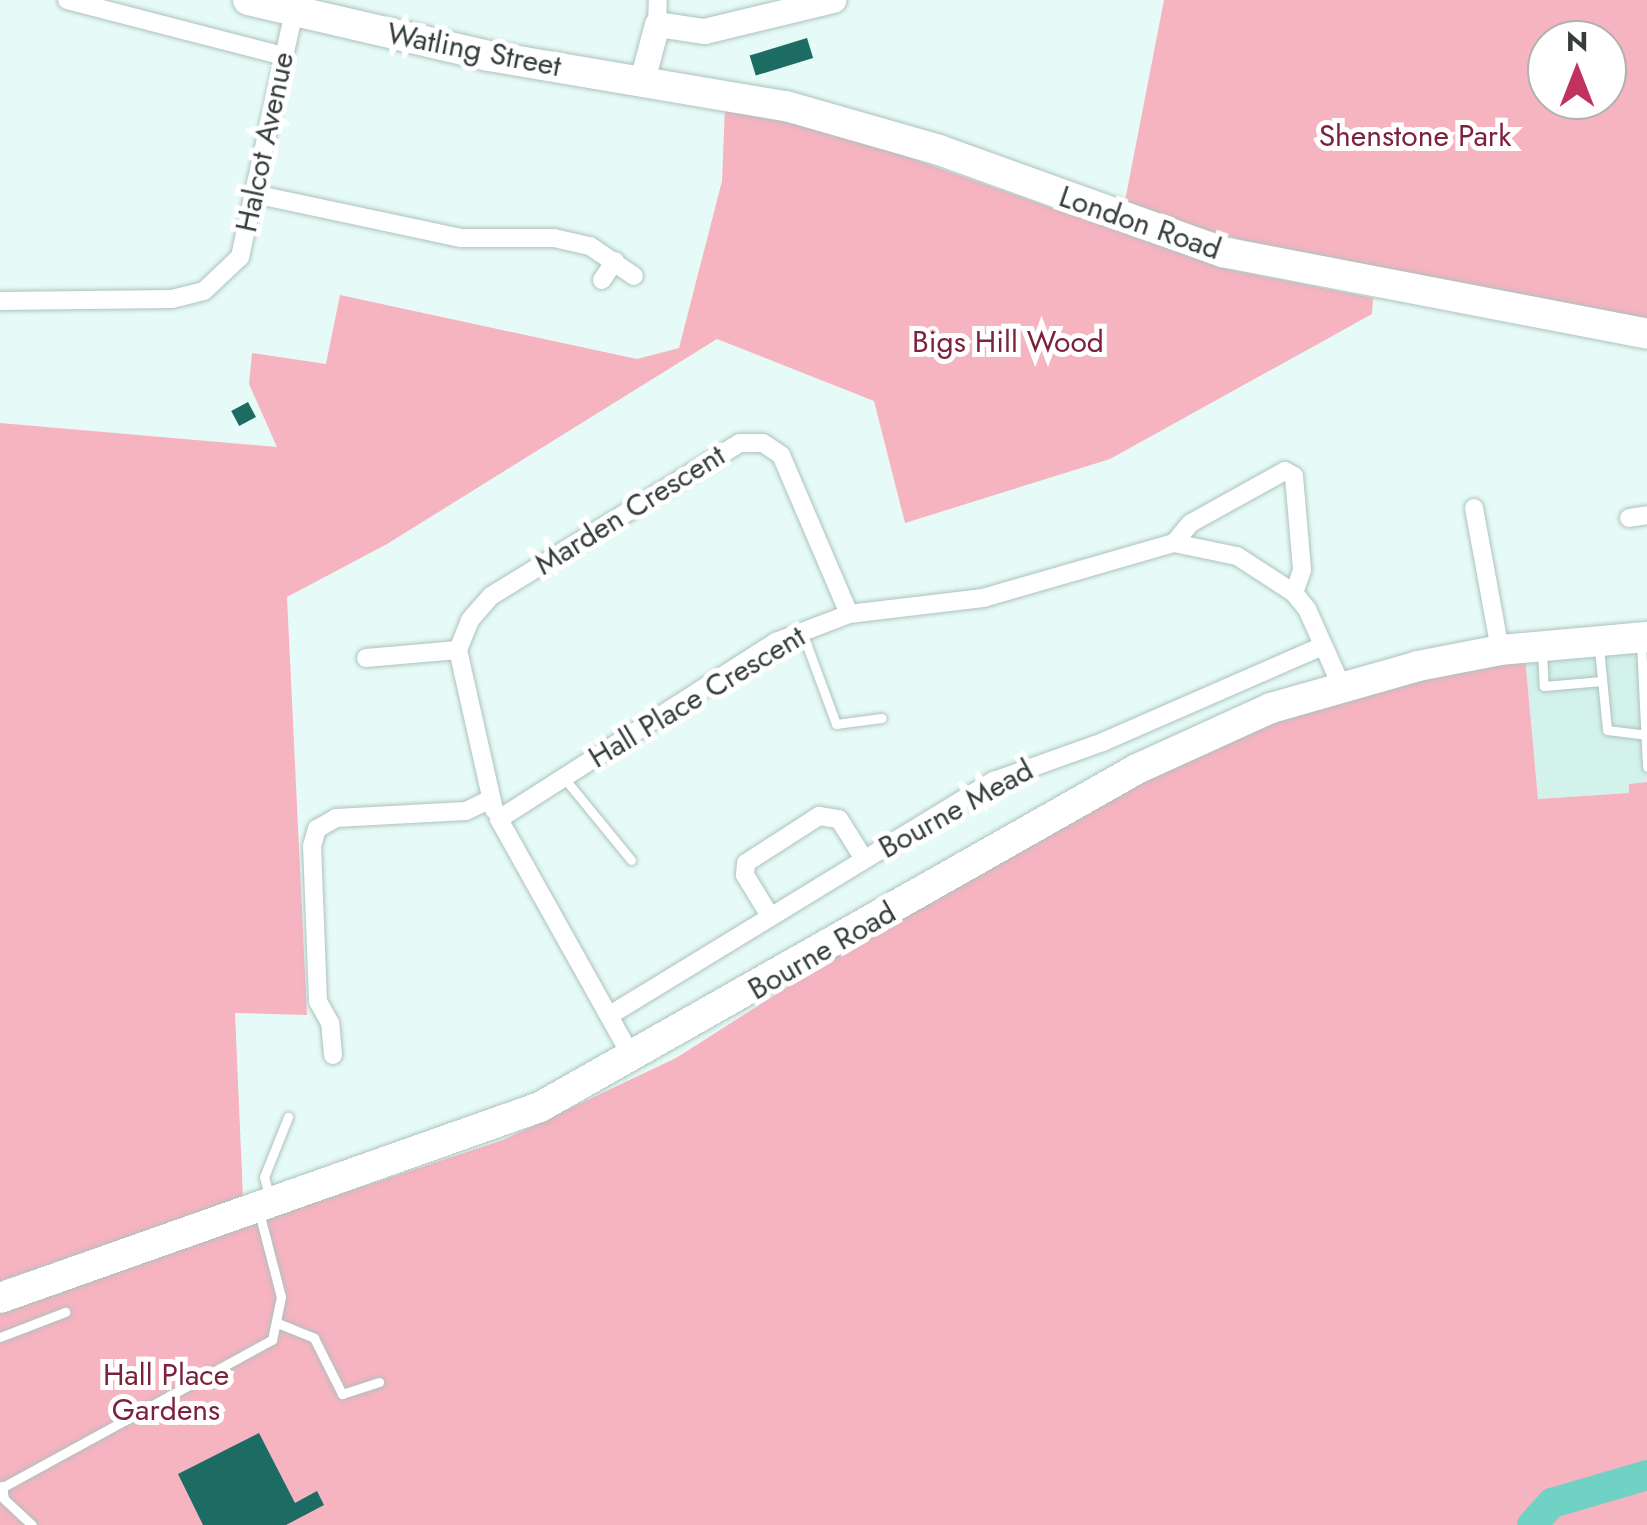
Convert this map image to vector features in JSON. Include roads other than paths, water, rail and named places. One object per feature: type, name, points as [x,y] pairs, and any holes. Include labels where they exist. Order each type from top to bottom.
[{"type":"main road","name":"Watling Street","points":[[248,0],[489,56],[642,80]]},
{"type":"main road","name":"London Road","points":[[642,80],[859,124],[1272,271],[1647,334]]},
{"type":"main road","name":"Bourne Road","points":[[0,1298],[495,1126],[632,1059],[1137,769],[1272,708],[1341,685],[1500,650],[1644,637]]},
{"type":"street","points":[[67,0],[284,56]]},
{"type":"street","points":[[642,80],[658,12],[741,21],[833,0]]},
{"type":"street","name":"Halcot Avenue","points":[[0,301],[119,302],[204,291],[240,258],[294,12]]},
{"type":"street","points":[[254,194],[460,238],[554,238],[590,246],[634,276]]},
{"type":"street","points":[[602,280],[615,261]]},
{"type":"street","name":"Marden Crescent","points":[[458,650],[470,620],[491,596],[740,442],[763,443],[781,455],[849,614]]},
{"type":"street","name":"Hall Place Crescent","points":[[1174,543],[1192,523],[1286,470],[1294,476],[1302,570],[1294,594]]},
{"type":"street","points":[[1474,508],[1500,650]]},
{"type":"street","name":"Hall Place Crescent","points":[[499,819],[801,630],[849,614],[983,598],[1174,543],[1237,556],[1294,594],[1341,685]]},
{"type":"street","name":"Bourne Mead","points":[[610,1015],[994,781],[1102,742],[1324,646]]},
{"type":"street","points":[[366,658],[458,650],[489,800],[632,1059]]},
{"type":"street","points":[[333,1056],[330,1023],[318,1001],[312,846],[317,829],[336,818],[466,811],[489,800]]},
{"type":"street","points":[[770,916],[745,875],[746,863],[805,824],[835,816],[864,859]]},
{"type":"lane","points":[[801,630],[836,724],[882,718]]},
{"type":"lane","points":[[1644,637],[1642,734],[1647,767]]},
{"type":"lane","points":[[1599,640],[1607,730],[1642,734]]},
{"type":"lane","points":[[1542,645],[1544,686],[1602,681]]},
{"type":"lane","points":[[564,778],[630,860]]},
{"type":"lane","points":[[32,1525],[4,1498],[1,1485],[256,1354],[280,1324],[281,1296],[265,1207],[264,1177],[288,1117]]},
{"type":"lane","points":[[0,1337],[65,1312]]},
{"type":"lane","points":[[280,1324],[314,1338],[342,1394],[378,1382]]},
{"type":"waterway","points":[[1532,1525],[1552,1503],[1647,1475]]},
{"type":"park label","name":"Shenstone Park","points":[[1415,136]]},
{"type":"park label","name":"Bigs Hill Wood","points":[[1008,342]]},
{"type":"park label","name":"Hall Place Gardens","points":[[166,1392]]}]
